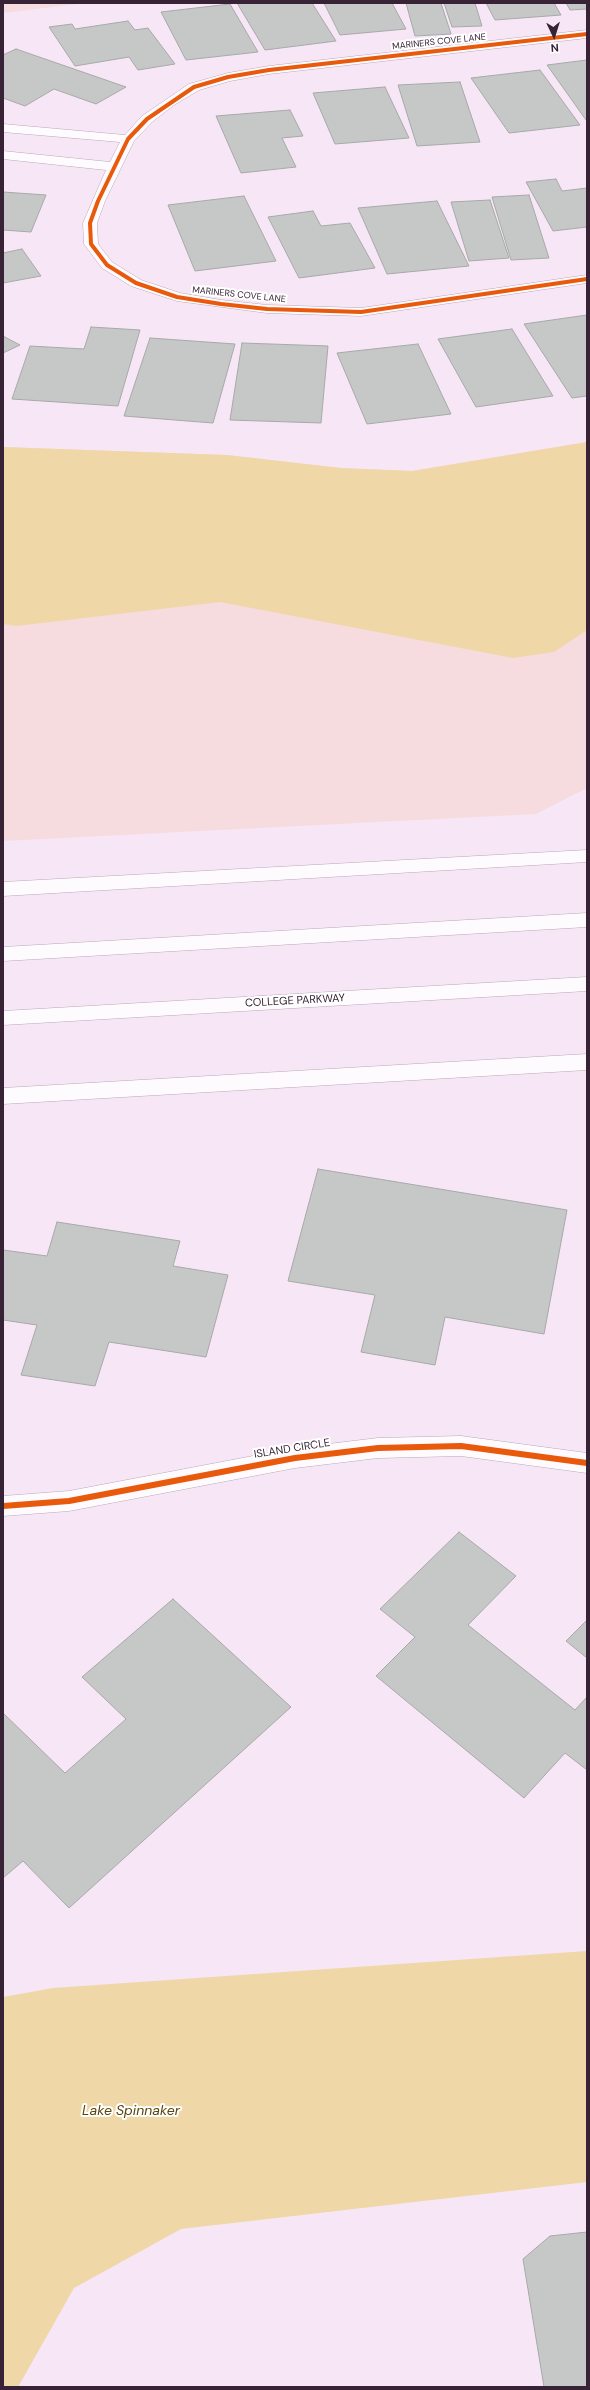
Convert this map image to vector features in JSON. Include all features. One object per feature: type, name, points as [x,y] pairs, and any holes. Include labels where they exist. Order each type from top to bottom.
[{"type":"street","name":"MARINERS COVE LANE","points":[[587,34],[269,70],[228,77],[194,87],[169,102],[147,119],[128,139],[116,167],[98,201],[90,223],[92,244],[107,265],[136,283],[177,297],[267,309],[361,312],[587,279]]},
{"type":"street","points":[[3,128],[128,139]]},
{"type":"street","points":[[3,155],[116,167]]},
{"type":"street","points":[[3,888],[587,856]]},
{"type":"street","points":[[3,954],[587,920]]},
{"type":"street","name":"COLLEGE PARKWAY","points":[[3,1018],[587,984]]},
{"type":"street","points":[[3,1096],[587,1062]]},
{"type":"street","name":"ISLAND CIRCLE","points":[[3,1506],[69,1501],[295,1458],[378,1448],[461,1446],[587,1463]]},
{"type":"shaded area","points":[[3,3],[86,3],[3,13]]},
{"type":"shaded area","points":[[587,442],[587,788],[536,814],[3,841],[3,447],[227,455],[341,468],[412,471]]},
{"type":"water","points":[[587,442],[587,630],[554,652],[513,658],[220,602],[16,626],[3,624],[3,447],[227,455],[341,468],[412,471]]},
{"type":"water","name":"Lake Spinnaker","points":[[587,1951],[587,2182],[181,2229],[74,2288],[18,2387],[3,2387],[3,1997],[53,1988]]},
{"type":"building","points":[[237,3],[312,3],[336,41],[265,50]]},
{"type":"building","points":[[324,3],[392,3],[406,29],[340,35]]},
{"type":"building","points":[[406,3],[441,3],[451,34],[415,36]]},
{"type":"building","points":[[444,3],[475,3],[482,26],[452,27]]},
{"type":"building","points":[[486,3],[554,3],[561,15],[495,20]]},
{"type":"building","points":[[566,3],[587,3],[587,9],[570,10]]},
{"type":"building","points":[[230,4],[258,52],[186,60],[161,12]]},
{"type":"building","points":[[128,21],[135,30],[148,28],[175,64],[138,70],[129,57],[75,66],[49,27],[72,24],[75,29]]},
{"type":"building","points":[[16,49],[126,87],[96,104],[54,89],[25,106],[3,98],[3,55]]},
{"type":"building","points":[[587,60],[587,120],[586,120],[547,65]]},
{"type":"building","points":[[540,70],[580,125],[509,133],[471,78]]},
{"type":"building","points":[[460,82],[480,142],[417,146],[398,85]]},
{"type":"building","points":[[385,87],[409,138],[335,144],[313,93]]},
{"type":"building","points":[[290,110],[303,136],[282,138],[296,167],[241,173],[216,116]]},
{"type":"building","points":[[556,179],[562,191],[587,188],[587,227],[553,231],[526,182]]},
{"type":"building","points":[[3,192],[46,195],[31,232],[3,230]]},
{"type":"building","points":[[529,195],[549,258],[511,260],[492,197]]},
{"type":"building","points":[[244,196],[276,261],[195,271],[168,205]]},
{"type":"building","points":[[490,200],[509,258],[469,261],[451,202]]},
{"type":"building","points":[[437,201],[469,266],[387,274],[358,208]]},
{"type":"building","points":[[313,211],[321,226],[350,223],[375,268],[299,278],[268,217]]},
{"type":"building","points":[[22,249],[41,276],[3,283],[3,253]]},
{"type":"building","points":[[587,315],[587,396],[572,398],[524,324]]},
{"type":"building","points":[[91,327],[140,330],[118,406],[12,399],[30,346],[84,349]]},
{"type":"building","points":[[512,329],[553,396],[476,407],[438,339]]},
{"type":"building","points":[[3,336],[20,345],[3,353]]},
{"type":"building","points":[[150,338],[235,344],[213,423],[124,416]]},
{"type":"building","points":[[242,343],[328,346],[321,423],[230,420]]},
{"type":"building","points":[[418,344],[451,414],[367,424],[337,353]]},
{"type":"building","points":[[318,1169],[567,1210],[544,1334],[445,1317],[435,1365],[361,1352],[375,1295],[288,1281]]},
{"type":"building","points":[[57,1222],[180,1241],[173,1266],[228,1275],[206,1357],[109,1342],[95,1386],[21,1375],[37,1325],[3,1320],[3,1250],[47,1256]]},
{"type":"building","points":[[459,1532],[516,1576],[468,1625],[575,1710],[587,1697],[587,1770],[565,1753],[524,1798],[376,1676],[415,1637],[380,1609]]},
{"type":"building","points":[[173,1599],[291,1707],[69,1908],[23,1861],[3,1878],[3,1713],[65,1773],[126,1719],[82,1677]]},
{"type":"building","points":[[587,1620],[587,1658],[566,1641]]},
{"type":"building","points":[[587,2232],[587,2387],[544,2387],[523,2259],[550,2236]]},
{"type":"cycle path","points":[[587,34],[269,70],[228,77],[194,87],[169,102],[147,119],[128,139],[98,201],[90,223],[91,244],[107,265],[136,283],[177,297],[221,304],[267,309],[361,312],[587,279]]},
{"type":"cycle path","points":[[3,1506],[69,1501],[295,1458],[378,1448],[461,1446],[587,1463]]}]
